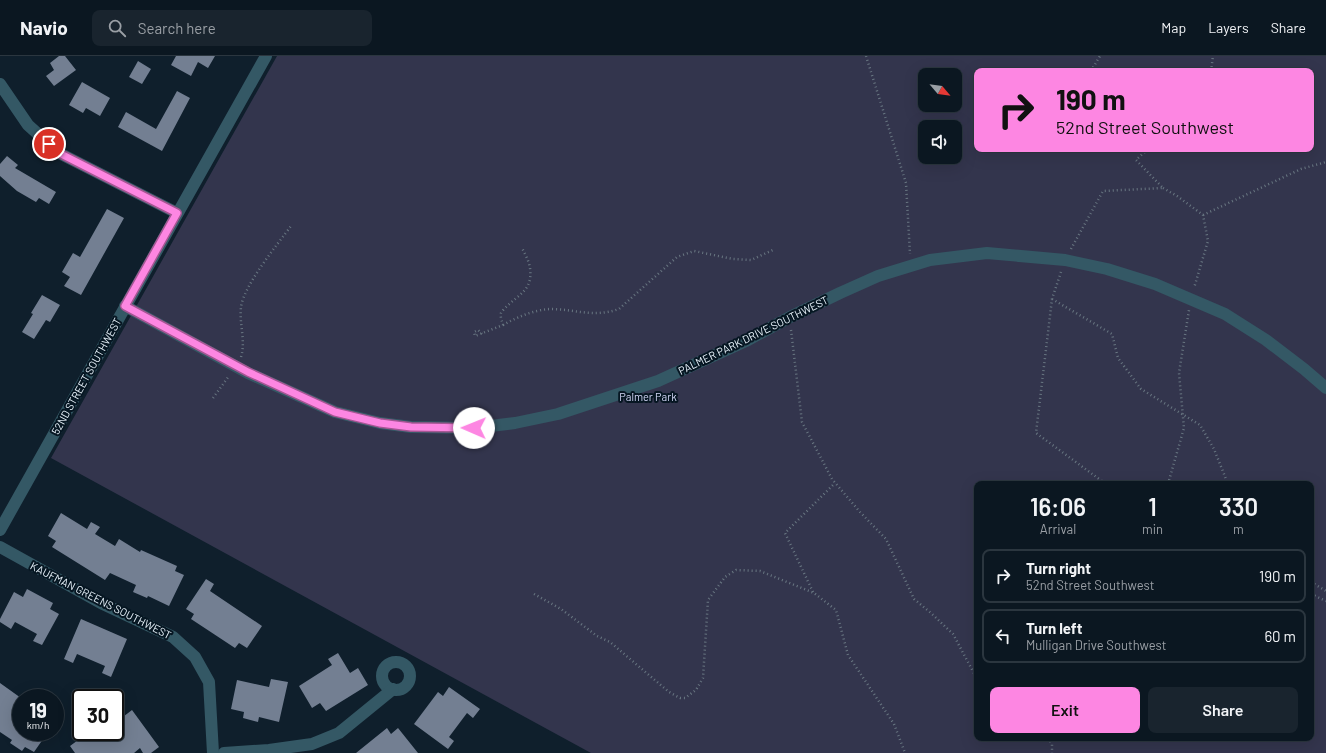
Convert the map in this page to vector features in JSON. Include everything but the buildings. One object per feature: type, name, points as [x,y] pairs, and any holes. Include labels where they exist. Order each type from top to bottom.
[{"type":"street","name":"52ND STREET SOUTHWEST","points":[[0,530],[266,56]]},
{"type":"street","points":[[0,84],[28,125],[59,153],[177,213]]},
{"type":"street","name":"PALMER PARK DRIVE SOUTHWEST","points":[[125,306],[236,366],[335,412],[380,423],[411,427],[474,428],[558,414],[658,381],[748,340],[790,317],[878,276],[930,260],[987,253],[1065,260],[1107,269],[1155,284],[1225,314],[1266,340],[1326,388]]},
{"type":"street","name":"KAUFMAN GREENS SOUTHWEST","points":[[0,547],[101,603],[173,637],[195,657],[209,682],[213,753]]},
{"type":"street","points":[[224,753],[269,750],[312,744],[339,733],[393,689]]},
{"type":"path","points":[[866,56],[906,183],[910,266]]},
{"type":"path","points":[[1093,68],[1100,56]]},
{"type":"path","points":[[1211,68],[1213,56]]},
{"type":"path","points":[[1145,152],[1136,160],[1163,188],[1177,196],[1203,215],[1208,241],[1191,299],[1180,373],[1184,428],[1169,481]]},
{"type":"path","points":[[1203,215],[1300,169],[1326,162]]},
{"type":"path","points":[[1102,481],[1036,433],[1052,299],[1065,260],[1103,191],[1163,188]]},
{"type":"path","points":[[213,398],[242,355],[243,345],[240,315],[244,296],[264,263],[291,226]]},
{"type":"path","points":[[503,325],[501,313],[524,292],[528,284],[530,267],[522,248]]},
{"type":"path","points":[[482,334],[521,317],[545,310],[590,314],[619,309],[677,257],[687,253],[694,251],[733,260],[743,260],[757,258],[773,250]]},
{"type":"path","points":[[1052,299],[1112,334],[1118,358],[1141,389],[1200,425],[1214,449],[1227,481]]},
{"type":"path","points":[[790,317],[802,422],[832,479],[860,512],[886,539],[914,599],[953,634],[974,674]]},
{"type":"path","points":[[814,593],[785,533],[835,483]]},
{"type":"path","points":[[534,594],[560,609],[597,636],[610,642],[669,692],[680,698],[685,698],[696,690],[703,678],[708,600],[725,577],[736,570],[760,571],[814,593],[836,610],[848,655],[894,724],[905,753]]},
{"type":"path","points":[[1314,584],[1326,592]]},
{"type":"path","points":[[1314,595],[1326,601]]},
{"type":"path","points":[[1050,741],[1052,744],[1052,753]]},
{"type":"green space","name":"Palmer Park","points":[[277,56],[1326,56],[1326,753],[591,753],[51,458]]},
{"type":"route","points":[[49,144],[59,153],[92,171],[177,213],[125,306],[248,372],[335,412],[380,423],[411,427],[474,428]]}]
